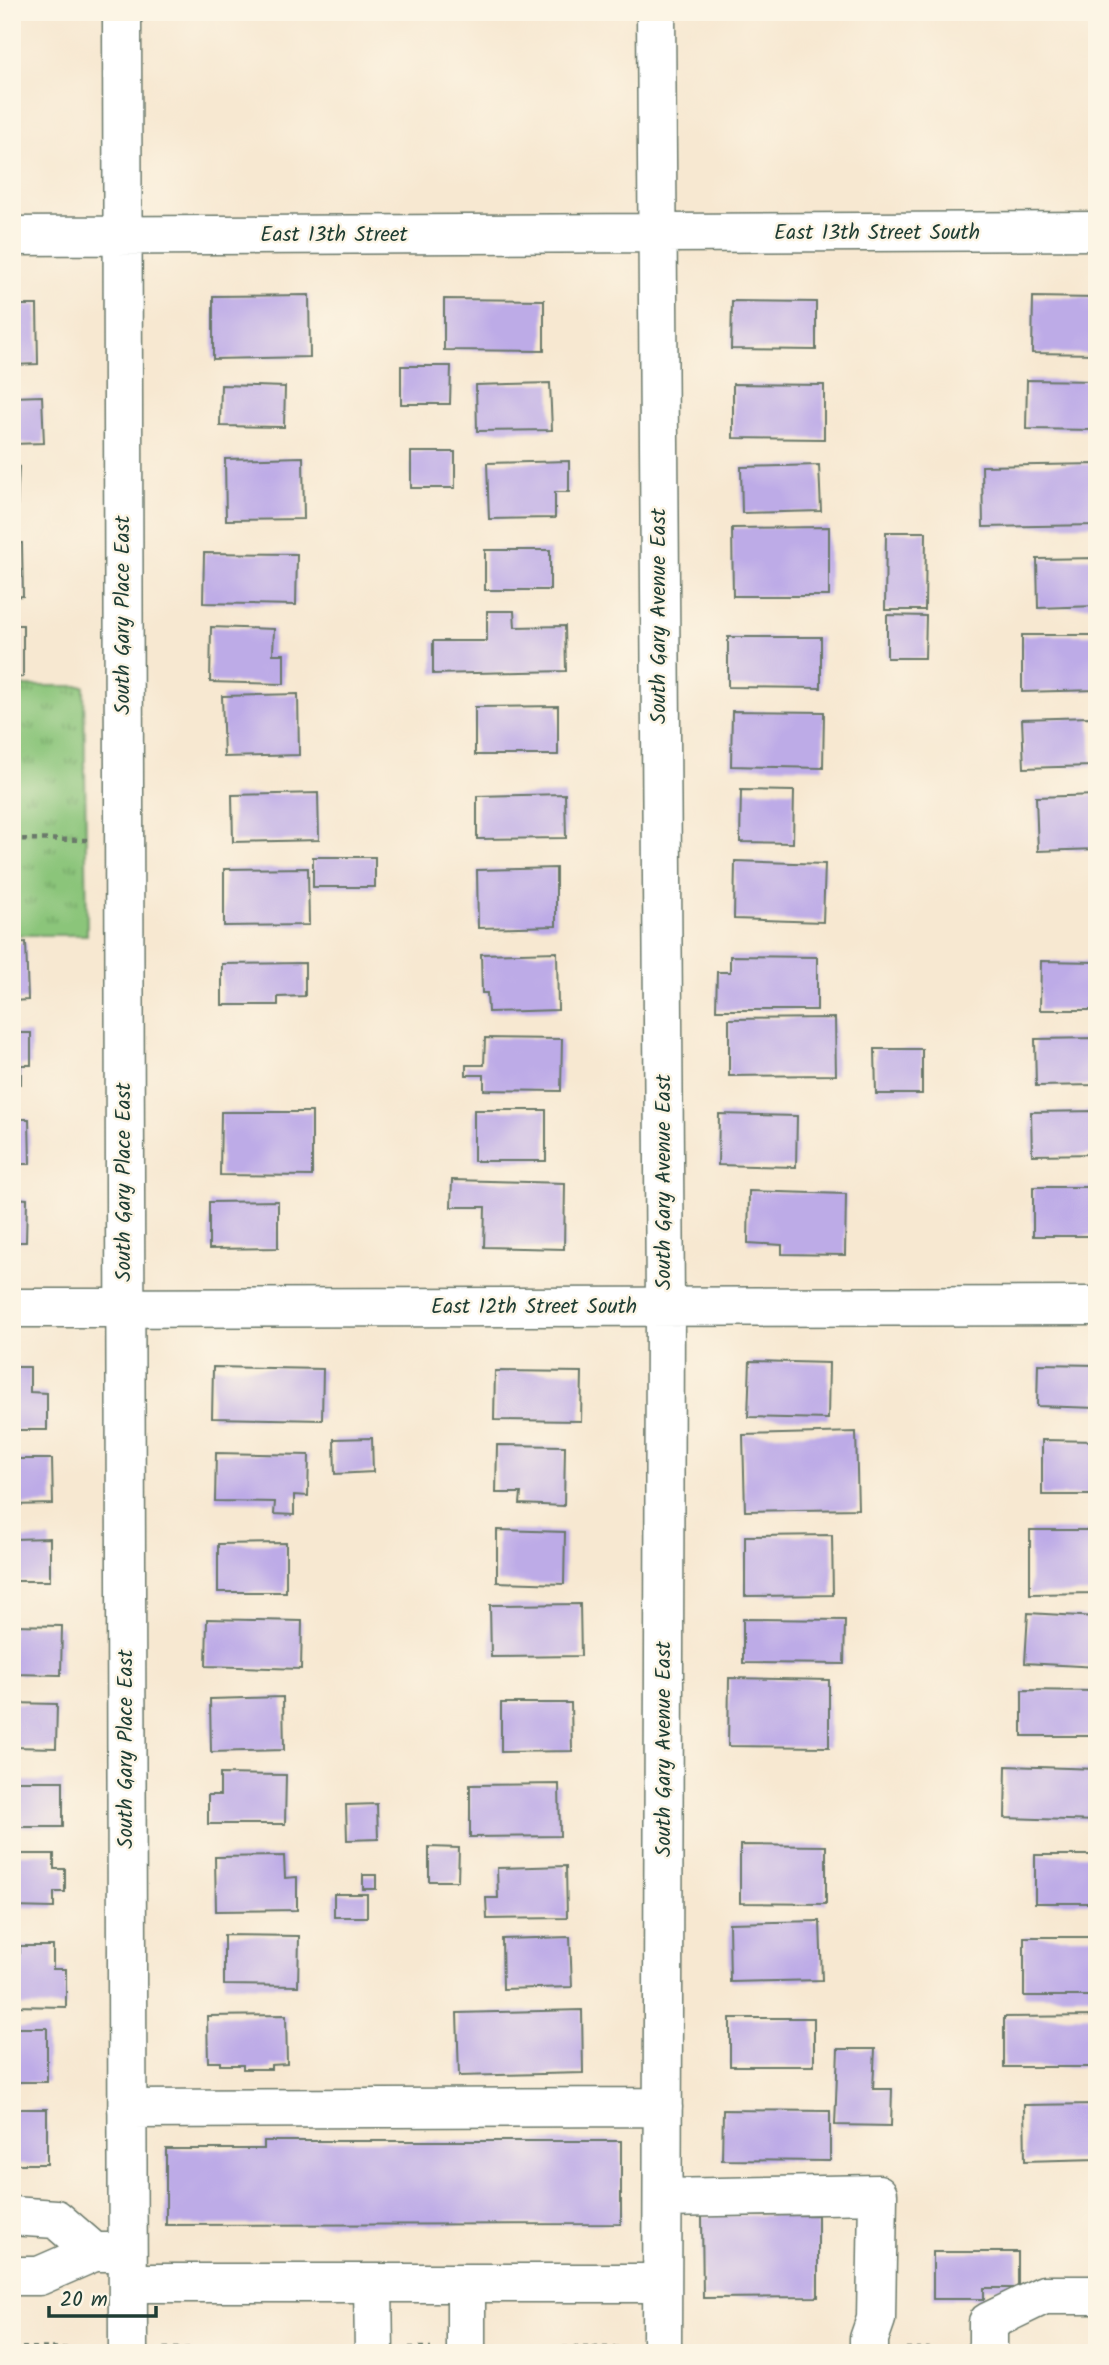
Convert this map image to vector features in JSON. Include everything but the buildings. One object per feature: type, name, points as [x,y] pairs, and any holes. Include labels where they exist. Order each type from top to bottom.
[{"type":"street","name":"South Gary Place East","points":[[122,12],[127,2109],[116,2262],[128,2351]]},
{"type":"street","name":"South Gary Avenue East","points":[[656,12],[665,1307],[662,2353]]},
{"type":"street","name":"East 13th Street South","points":[[656,234],[1097,231]]},
{"type":"street","name":"East 13th Street","points":[[12,236],[656,234]]},
{"type":"street","name":"East 12th Street South","points":[[12,1308],[1097,1306]]},
{"type":"street","points":[[127,2109],[663,2106]]},
{"type":"street","points":[[663,2198],[878,2194],[876,2319],[869,2339],[869,2353]]},
{"type":"street","points":[[12,2217],[56,2219],[116,2262]]},
{"type":"street","points":[[12,2276],[39,2276],[116,2262],[373,2283],[662,2283]]},
{"type":"street","points":[[373,2283],[374,2353]]},
{"type":"street","points":[[466,2283],[466,2353]]},
{"type":"street","points":[[988,2353],[988,2322],[1044,2295],[1097,2295]]},
{"type":"path","points":[[12,839],[93,840]]},
{"type":"path","points":[[12,2348],[128,2351]]},
{"type":"green space","points":[[12,686],[84,686],[87,935],[12,935]]}]
